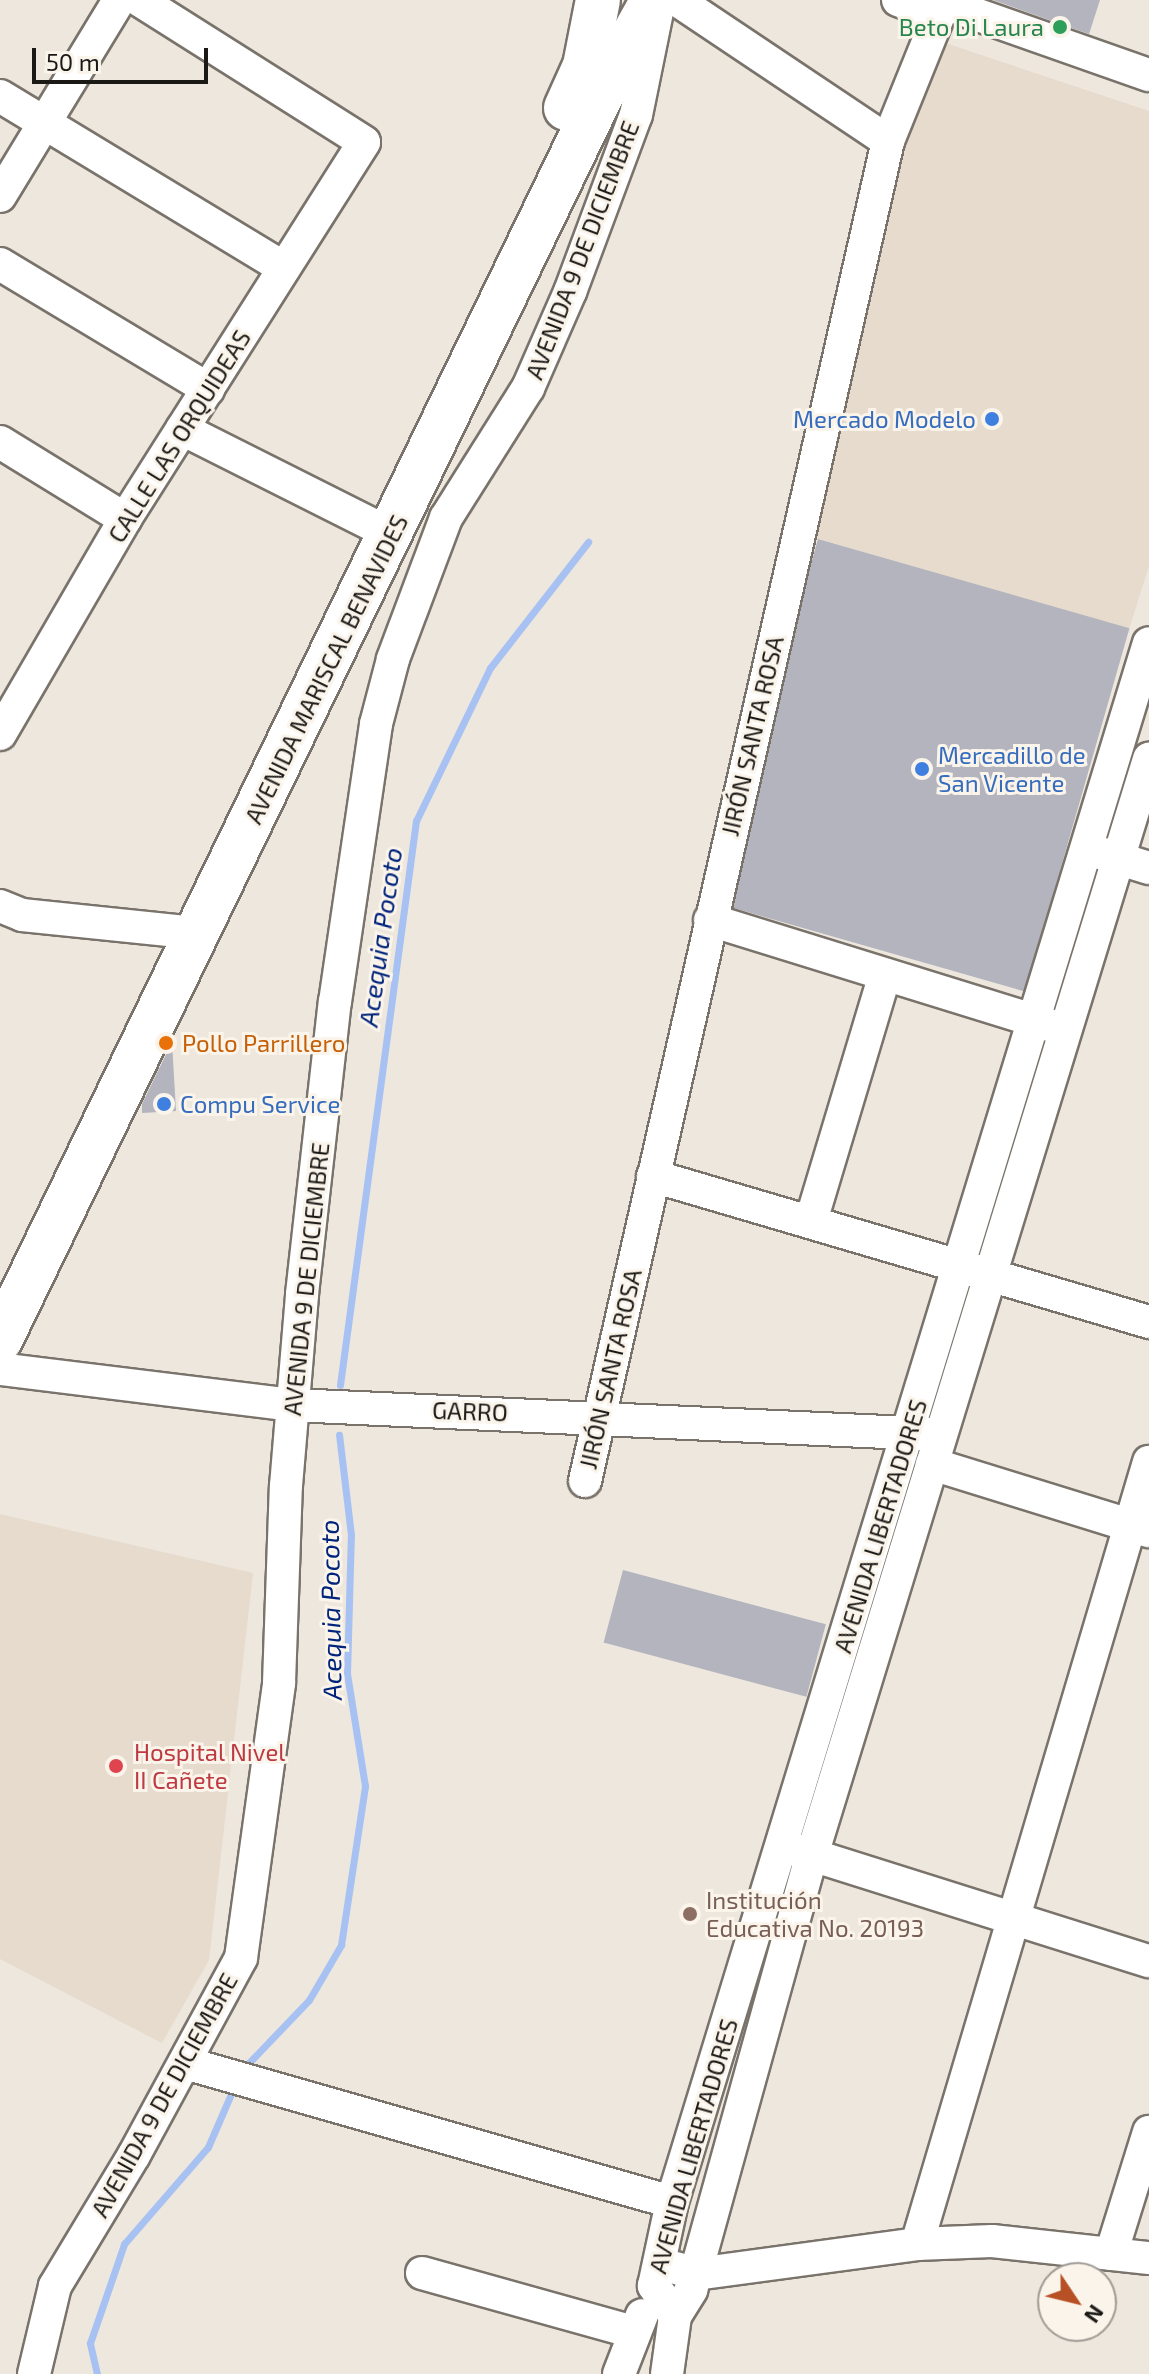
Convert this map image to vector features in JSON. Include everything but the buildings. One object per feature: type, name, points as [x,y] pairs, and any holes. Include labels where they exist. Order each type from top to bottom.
[{"type":"highway","name":"AVENIDA MARISCAL BENAVIDES","points":[[379,529],[585,66],[598,0]]},
{"type":"highway","name":"AVENIDA MARISCAL BENAVIDES","points":[[0,1275],[181,931],[379,529],[604,88],[653,0]]},
{"type":"highway","name":"AVENIDA MARISCAL BENAVIDES","points":[[0,1340],[181,931]]},
{"type":"street","points":[[0,196],[119,0]]},
{"type":"street","name":"CALLE LAS ORQUIDEAS","points":[[0,734],[10,689],[125,519],[364,142],[139,0]]},
{"type":"street","name":"AVENIDA 9 DE DICIEMBRE","points":[[34,2374],[55,2286],[185,2063],[241,1958],[279,1683],[292,1405],[339,972],[369,766],[393,659],[446,518],[502,433],[549,344],[636,115],[660,0]]},
{"type":"street","points":[[677,0],[888,141]]},
{"type":"street","points":[[898,0],[942,6],[1149,75]]},
{"type":"street","name":"JIRÓN SANTA ROSA","points":[[585,1481],[888,141],[942,6]]},
{"type":"street","points":[[0,96],[284,268]]},
{"type":"street","points":[[0,264],[208,389]]},
{"type":"street","points":[[182,429],[379,529]]},
{"type":"street","points":[[0,442],[125,519]]},
{"type":"street","name":"AVENIDA LIBERTADORES","points":[[675,2316],[696,2274],[797,1850],[909,1429],[1149,643]]},
{"type":"street","name":"AVENIDA LIBERTADORES","points":[[675,2316],[655,2274],[672,2202],[936,1450],[1149,759]]},
{"type":"street","points":[[1086,849],[1149,868]]},
{"type":"street","points":[[0,906],[22,915],[181,931]]},
{"type":"street","points":[[710,920],[1065,1031]]},
{"type":"street","points":[[811,1221],[885,975]]},
{"type":"street","points":[[653,1176],[1149,1322]]},
{"type":"street","name":"GARRO","points":[[0,1369],[292,1405],[909,1429],[936,1450],[1140,1528]]},
{"type":"street","points":[[917,2244],[1013,1919],[1140,1528],[1149,1462]]},
{"type":"street","points":[[797,1850],[1149,1961]]},
{"type":"street","points":[[185,2063],[672,2202]]},
{"type":"street","points":[[1111,2254],[1149,2132]]},
{"type":"street","points":[[619,2374],[655,2274],[696,2274],[917,2244],[992,2241],[1149,2258]]},
{"type":"street","points":[[422,2273],[634,2332]]},
{"type":"street","points":[[667,2374],[675,2316]]},
{"type":"shaded area","name":"Mercado Modelo","points":[[936,40],[1149,111],[1149,566],[1129,629],[809,536],[863,302]]},
{"type":"shaded area","name":"Hospital Nivel II Cañete","points":[[0,1514],[253,1573],[209,1960],[162,2043],[0,1959]]},
{"type":"waterway","name":"Acequia Pocoto","points":[[340,1385],[416,821],[490,668],[588,542]]},
{"type":"waterway","name":"Acequia Pocoto","points":[[243,2069],[309,2000],[341,1945],[365,1786],[347,1674],[351,1535],[339,1435]]},
{"type":"waterway","name":"Acequia Pocoto","points":[[97,2374],[90,2343],[124,2244],[208,2147],[234,2087]]},
{"type":"place","name":"Beto Di Laura","points":[[1060,27]]},
{"type":"place","name":"Mercado Modelo","points":[[992,419]]},
{"type":"place","name":"Mercadillo de San Vicente","points":[[922,769]]},
{"type":"place","name":"Pollo Parrillero","points":[[166,1043]]},
{"type":"place","name":"Compu Service","points":[[164,1104]]},
{"type":"place","name":"Hospital Nivel II Cañete","points":[[116,1766]]},
{"type":"place","name":"Institución Educativa No. 20193","points":[[690,1914]]}]
